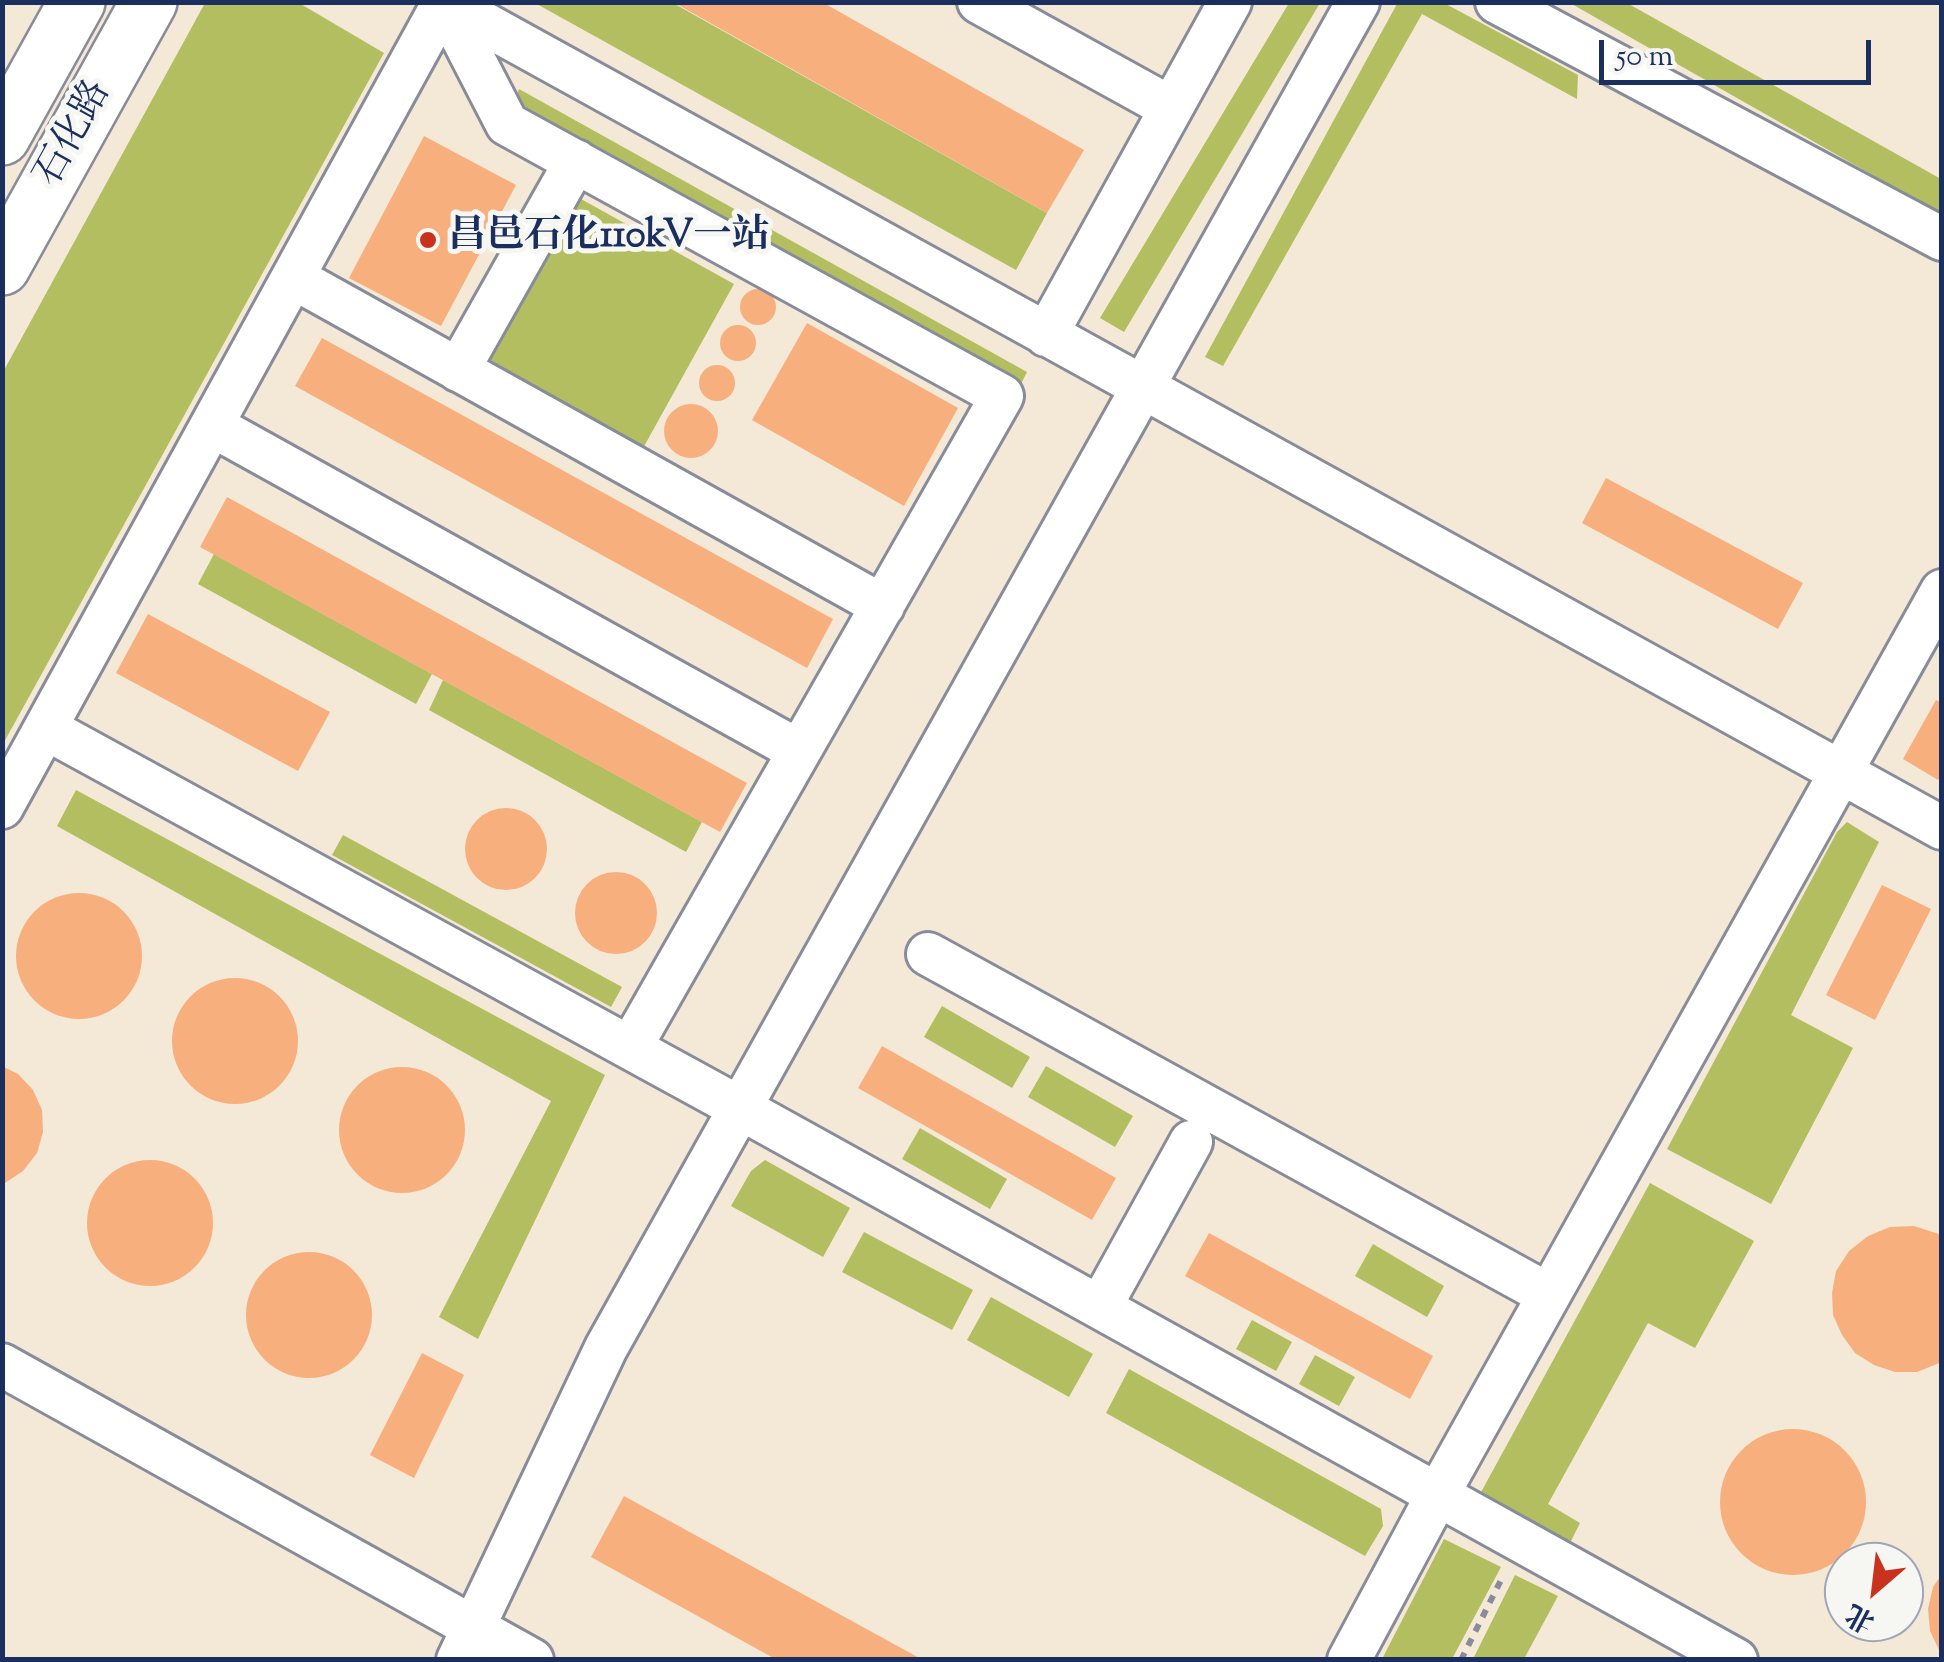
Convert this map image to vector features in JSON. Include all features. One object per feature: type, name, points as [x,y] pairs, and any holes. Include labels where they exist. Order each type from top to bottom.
[{"type":"main road","name":"石化路","points":[[2,266],[149,2]]},
{"type":"main road","name":"石化路","points":[[2,138],[65,7]]},
{"type":"lane","points":[[444,2],[508,124],[1002,396],[630,1048]]},
{"type":"lane","points":[[2,807],[444,2]]},
{"type":"lane","points":[[444,2],[1942,828]]},
{"type":"lane","points":[[979,2],[1171,108]]},
{"type":"lane","points":[[1046,334],[1230,2]]},
{"type":"lane","points":[[466,1643],[606,1348],[1358,2]]},
{"type":"lane","points":[[1497,2],[1942,239]]},
{"type":"lane","points":[[458,370],[576,162]]},
{"type":"lane","points":[[294,278],[882,606]]},
{"type":"lane","points":[[213,426],[799,752]]},
{"type":"lane","points":[[1349,1660],[1942,591]]},
{"type":"lane","points":[[47,730],[740,1108],[1736,1660]]},
{"type":"lane","points":[[928,954],[1549,1295]]},
{"type":"lane","points":[[1100,1307],[1191,1142]]},
{"type":"lane","points":[[2,1365],[466,1643],[532,1660]]},
{"type":"path","points":[[1461,1660],[1521,1541]]},
{"type":"green space","points":[[1398,2],[1444,3],[1578,75],[1577,99],[1422,14],[1223,366],[1205,357]]},
{"type":"green space","points":[[205,3],[299,3],[384,53],[3,744],[3,372]]},
{"type":"green space","points":[[535,3],[673,3],[1047,213],[1016,270]]},
{"type":"green space","points":[[1289,3],[1320,3],[1124,332],[1100,318]]},
{"type":"green space","points":[[1570,3],[1627,3],[1941,179],[1941,214]]},
{"type":"green space","points":[[519,89],[1027,372],[1018,390],[512,107]]},
{"type":"green space","points":[[581,199],[734,284],[642,450],[488,363]]},
{"type":"green space","points":[[214,554],[432,674],[416,704],[198,584]]},
{"type":"green space","points":[[443,680],[702,822],[686,852],[429,710]]},
{"type":"green space","points":[[76,790],[605,1075],[478,1339],[439,1317],[551,1101],[57,826]]},
{"type":"green space","points":[[1847,822],[1879,842],[1791,1015],[1853,1048],[1771,1204],[1667,1149],[1837,832]]},
{"type":"green space","points":[[343,835],[622,987],[611,1007],[332,855]]},
{"type":"green space","points":[[942,1006],[1030,1057],[1012,1088],[924,1037]]},
{"type":"green space","points":[[1046,1066],[1133,1116],[1115,1147],[1028,1097]]},
{"type":"green space","points":[[920,1128],[1007,1179],[990,1209],[902,1159]]},
{"type":"green space","points":[[765,1160],[850,1208],[823,1257],[731,1206],[751,1171]]},
{"type":"green space","points":[[1650,1183],[1754,1241],[1695,1348],[1648,1323],[1548,1504],[1580,1523],[1570,1543],[1480,1494]]},
{"type":"green space","points":[[864,1232],[973,1290],[952,1330],[842,1272]]},
{"type":"green space","points":[[1373,1244],[1444,1286],[1427,1317],[1355,1276]]},
{"type":"green space","points":[[991,1297],[1093,1354],[1069,1397],[967,1340]]},
{"type":"green space","points":[[1252,1320],[1292,1342],[1276,1371],[1236,1349]]},
{"type":"green space","points":[[1315,1355],[1355,1377],[1339,1406],[1299,1384]]},
{"type":"green space","points":[[1129,1369],[1381,1509],[1383,1526],[1365,1556],[1106,1413]]},
{"type":"green space","points":[[1444,1539],[1501,1567],[1452,1659],[1382,1659]]},
{"type":"green space","points":[[1515,1575],[1558,1596],[1524,1659],[1473,1659]]},
{"type":"building","points":[[673,2],[822,2],[1084,150],[1047,213]]},
{"type":"building","name":"昌邑石化110kV一站","points":[[424,136],[516,185],[441,326],[349,278]]},
{"type":"building","points":[[758,289],[770,295],[776,307],[770,319],[758,325],[746,319],[740,307],[746,295]]},
{"type":"building","points":[[807,323],[958,408],[904,506],[752,420]]},
{"type":"building","points":[[738,325],[750,331],[756,343],[750,355],[738,361],[726,355],[720,343],[726,331]]},
{"type":"building","points":[[322,338],[833,619],[807,668],[295,386]]},
{"type":"building","points":[[717,365],[729,371],[735,383],[729,395],[717,401],[705,395],[699,383],[705,371]]},
{"type":"building","points":[[691,404],[710,412],[718,431],[710,450],[691,458],[672,450],[664,431],[672,412]]},
{"type":"building","points":[[1606,478],[1803,583],[1778,629],[1582,523]]},
{"type":"building","points":[[227,497],[747,783],[720,832],[200,547]]},
{"type":"building","points":[[148,614],[330,712],[298,771],[116,673]]},
{"type":"building","points":[[1936,700],[1942,703],[1942,774],[1938,780],[1903,759]]},
{"type":"building","points":[[506,808],[522,811],[535,820],[544,833],[544,865],[535,878],[522,887],[506,890],[490,887],[477,878],[468,865],[465,849],[468,833],[477,820],[490,811]]},
{"type":"building","points":[[616,872],[632,875],[645,884],[654,897],[654,929],[645,942],[632,951],[616,954],[600,951],[587,942],[578,929],[575,913],[578,897],[587,884],[600,875]]},
{"type":"building","points":[[1882,885],[1931,909],[1875,1020],[1826,995]]},
{"type":"building","points":[[79,893],[103,898],[124,911],[137,932],[142,956],[137,980],[124,1001],[103,1014],[79,1019],[55,1014],[34,1001],[21,980],[16,956],[21,932],[34,911],[55,898]]},
{"type":"building","points":[[235,978],[259,983],[280,996],[293,1017],[298,1041],[293,1065],[280,1086],[259,1099],[235,1104],[211,1099],[190,1086],[177,1065],[172,1041],[177,1017],[190,996],[211,983]]},
{"type":"building","points":[[882,1046],[1116,1178],[1092,1220],[858,1088]]},
{"type":"building","points":[[2,1066],[18,1074],[33,1090],[42,1110],[43,1132],[37,1153],[23,1171],[2,1185]]},
{"type":"building","points":[[402,1067],[426,1072],[447,1085],[460,1106],[465,1130],[460,1154],[447,1175],[426,1188],[402,1193],[378,1188],[357,1175],[344,1154],[339,1130],[344,1106],[357,1085],[378,1072]]},
{"type":"building","points":[[150,1160],[174,1165],[195,1178],[208,1199],[213,1223],[208,1247],[195,1268],[174,1281],[150,1286],[126,1281],[105,1268],[92,1247],[87,1223],[92,1199],[105,1178],[126,1165]]},
{"type":"building","points":[[1914,1226],[1942,1235],[1942,1362],[1917,1372],[1895,1372],[1855,1353],[1833,1315],[1832,1293],[1836,1271],[1849,1251],[1868,1236],[1890,1227]]},
{"type":"building","points":[[1209,1233],[1433,1356],[1410,1399],[1185,1276]]},
{"type":"building","points":[[309,1252],[333,1257],[354,1270],[367,1291],[372,1315],[367,1339],[354,1360],[333,1373],[309,1378],[285,1373],[264,1360],[251,1339],[246,1315],[251,1291],[264,1270],[285,1257]]},
{"type":"building","points":[[422,1353],[464,1375],[414,1478],[370,1455]]},
{"type":"building","points":[[1779,1430],[1807,1430],[1834,1441],[1854,1461],[1865,1488],[1865,1516],[1854,1542],[1824,1542],[1824,1568],[1807,1574],[1779,1574],[1752,1563],[1732,1543],[1721,1516],[1721,1488],[1732,1461],[1752,1441]]},
{"type":"building","points":[[624,1496],[923,1660],[777,1660],[591,1557]]},
{"type":"building","points":[[1942,1574],[1942,1656],[1930,1631],[1928,1609],[1933,1587]]},
{"type":"place","name":"昌邑石化110kV一站","points":[[428,240]]}]
